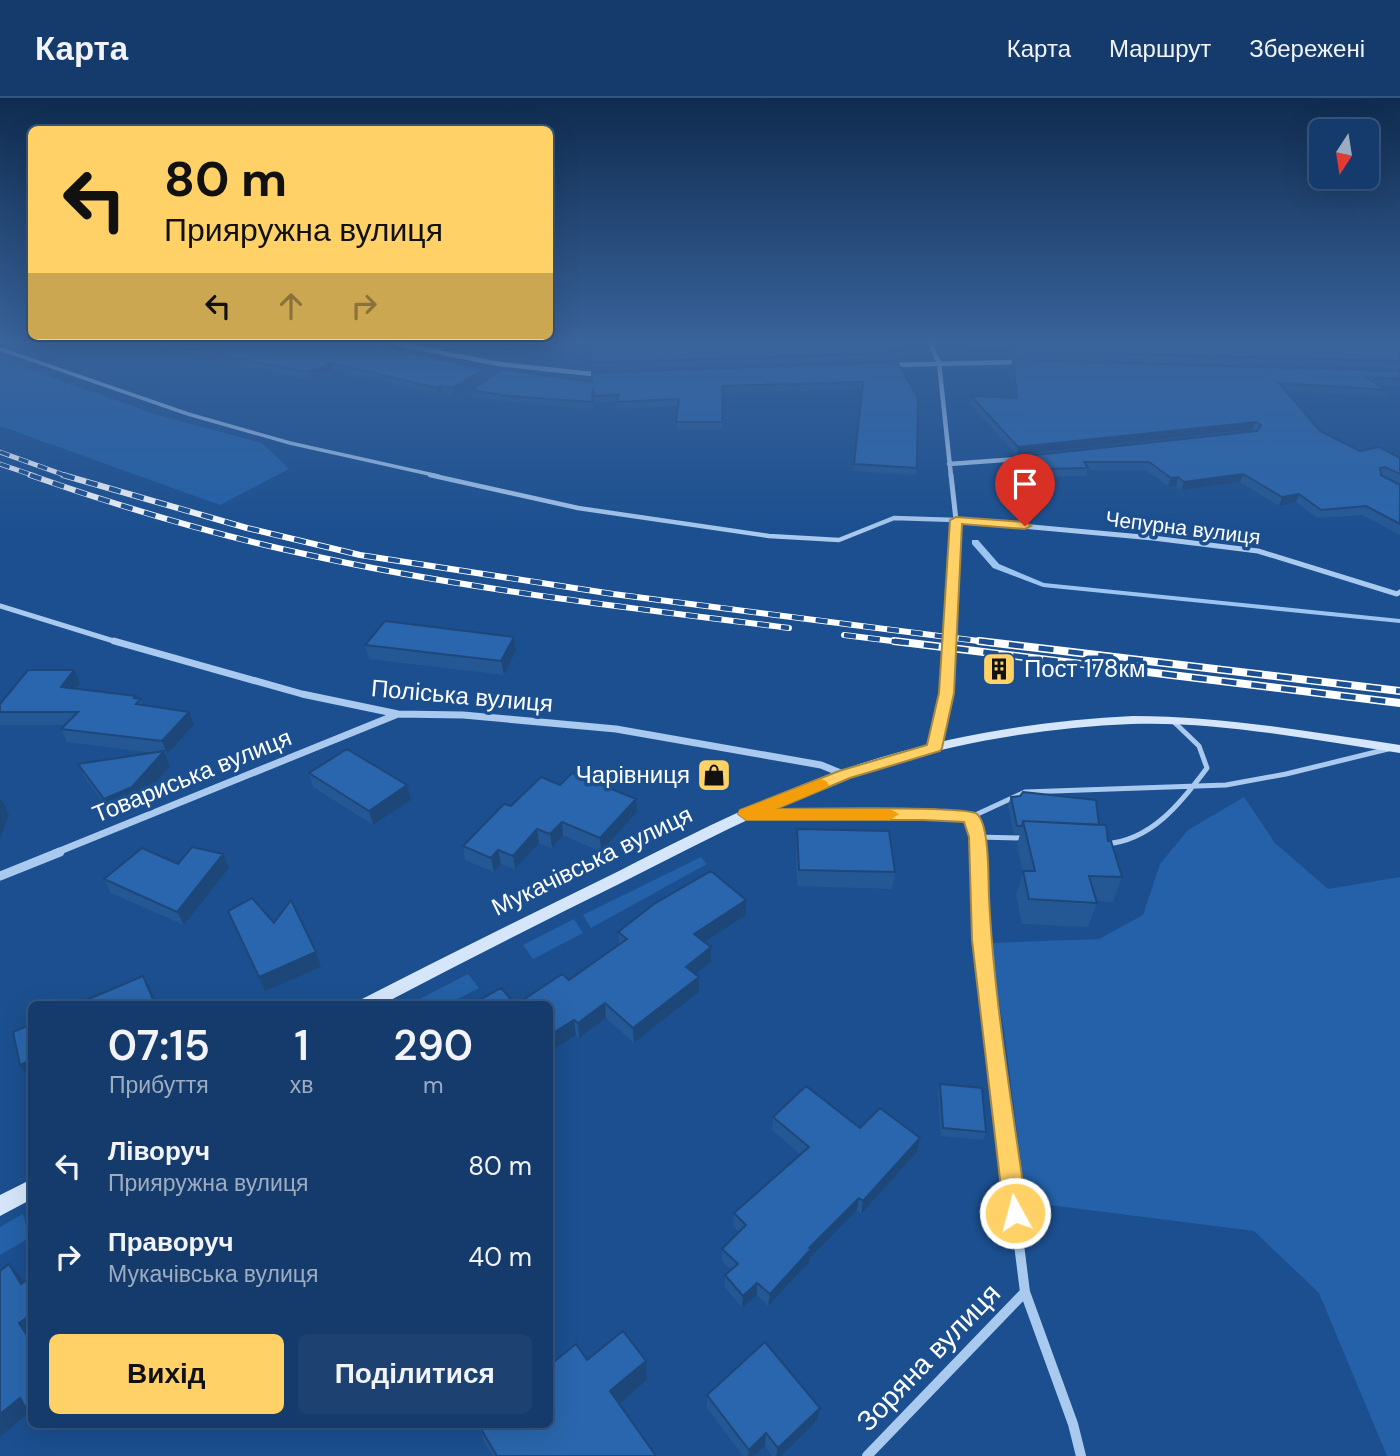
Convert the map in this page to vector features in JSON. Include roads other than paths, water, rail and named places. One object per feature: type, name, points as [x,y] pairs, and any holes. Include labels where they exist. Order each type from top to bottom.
[{"type":"street","points":[[934,748],[946,693],[956,520],[943,407]]},
{"type":"street","points":[[949,464],[1040,457]]},
{"type":"street","name":"Чепурна вулиця","points":[[956,520],[1153,538],[1258,551],[1399,594]]},
{"type":"street","name":"Поліська вулиця","points":[[0,606],[169,658],[302,694],[398,714],[463,715],[616,730],[821,765],[845,775]]},
{"type":"street","name":"Товариська вулиця","points":[[0,876],[398,714]]},
{"type":"street","name":"Мукачівська вулиця","points":[[374,1001],[746,814],[845,775],[934,748],[1082,723],[1172,720],[1244,725],[1303,736],[1397,748]]},
{"type":"street","points":[[746,814],[923,814],[971,817],[977,837],[981,940],[1025,1293],[1073,1424],[1081,1456]]},
{"type":"street","points":[[0,1206],[28,1190]]},
{"type":"street","name":"Зоряна вулиця","points":[[867,1456],[1025,1293]]},
{"type":"lane","points":[[169,407],[290,443],[578,508],[768,536],[839,540],[894,518],[956,520]]},
{"type":"lane","points":[[1101,844],[1114,845],[1152,829],[1194,786],[1207,768],[1199,746],[1172,720]]},
{"type":"lane","points":[[971,817],[1025,792],[1226,785],[1397,748]]},
{"type":"lane","points":[[977,837],[1025,838]]},
{"type":"waterway","points":[[975,542],[996,566],[1043,585],[1400,621]]},
{"type":"railway","points":[[0,452],[67,476]]},
{"type":"railway","points":[[0,464],[35,476]]},
{"type":"railway","points":[[30,475],[197,528],[361,566],[544,596],[789,628]]},
{"type":"railway","points":[[63,475],[247,528],[360,555],[613,594],[994,643]]},
{"type":"railway","points":[[844,635],[908,643]]},
{"type":"railway","points":[[894,641],[1400,703]]},
{"type":"railway","points":[[979,641],[1400,691]]},
{"type":"place","name":"Пост 178км","points":[[999,669]]},
{"type":"place","name":"Чарівниця","points":[[714,775]]}]
